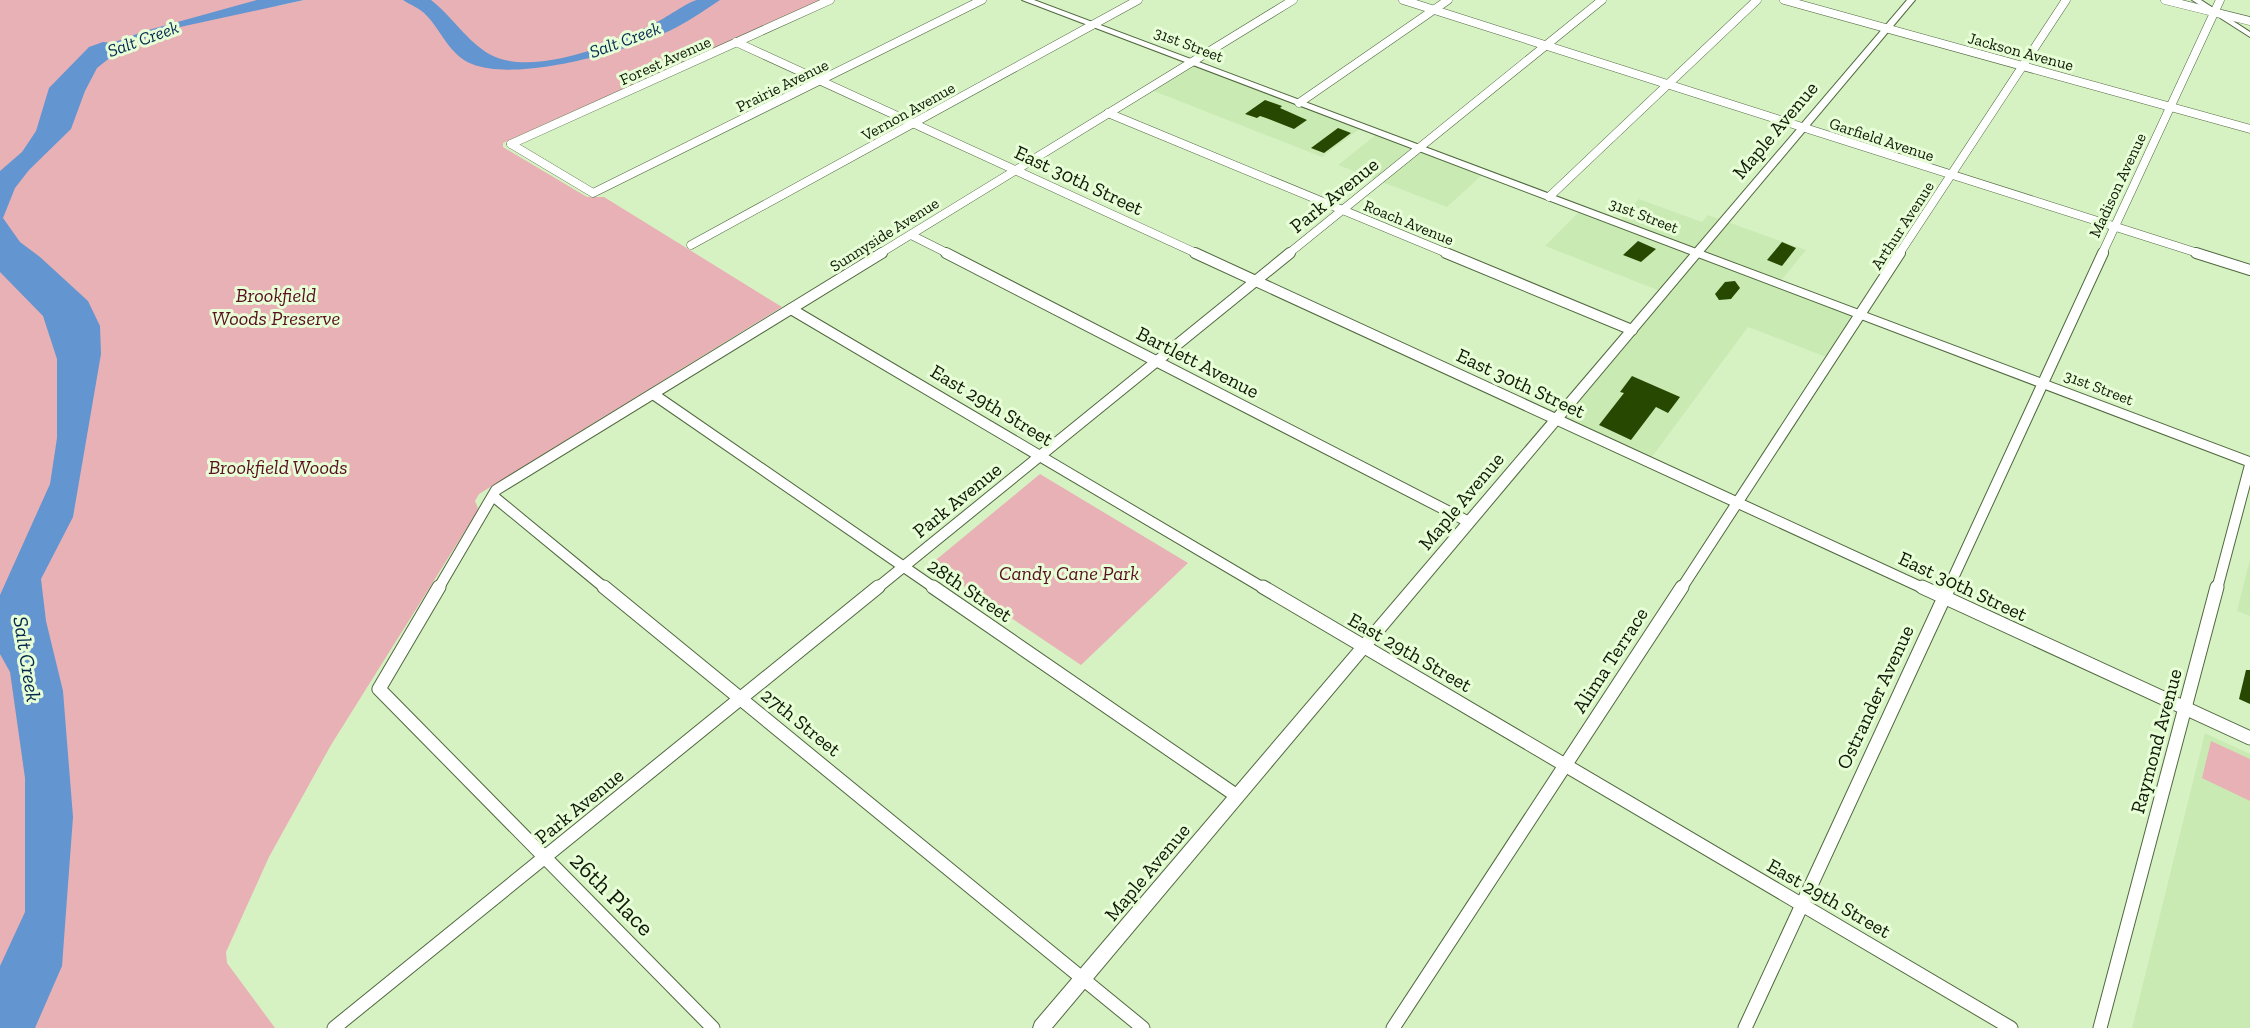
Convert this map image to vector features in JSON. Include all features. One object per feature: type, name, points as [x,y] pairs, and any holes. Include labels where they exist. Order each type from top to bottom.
[{"type":"main road","name":"31st Street","points":[[1026,0],[2250,464]]},
{"type":"street","name":"Forest Avenue","points":[[593,193],[511,144],[830,0]]},
{"type":"street","name":"Prairie Avenue","points":[[593,193],[982,0]]},
{"type":"street","name":"Vernon Avenue","points":[[691,245],[1138,0]]},
{"type":"street","name":"Sunnyside Avenue","points":[[493,496],[496,490],[1293,0]]},
{"type":"street","name":"Garfield Avenue","points":[[1404,0],[2250,270]]},
{"type":"street","points":[[1299,103],[1448,0]]},
{"type":"street","name":"Park Avenue","points":[[334,1028],[1602,0]]},
{"type":"street","points":[[1549,198],[1757,0]]},
{"type":"street","name":"Jackson Avenue","points":[[1784,0],[2250,129]]},
{"type":"street","name":"Maple Avenue","points":[[1041,1028],[1911,0]]},
{"type":"street","name":"Arthur Avenue","points":[[1860,315],[2066,0]]},
{"type":"street","points":[[2165,0],[2250,21]]},
{"type":"street","points":[[2196,0],[2250,35]]},
{"type":"street","name":"Madison Avenue","points":[[2041,383],[2220,0]]},
{"type":"street","name":"East 30th Street","points":[[736,42],[2250,738]]},
{"type":"street","name":"Roach Avenue","points":[[1108,113],[1632,330]]},
{"type":"street","name":"Bartlett Avenue","points":[[911,235],[1469,522]]},
{"type":"street","name":"East 29th Street","points":[[791,309],[2011,1028]]},
{"type":"street","name":"Alima Terrace","points":[[1393,1028],[1860,315]]},
{"type":"street","name":"Ostrander Avenue","points":[[1745,1028],[2041,383]]},
{"type":"street","name":"28th Street","points":[[653,394],[1237,796]]},
{"type":"street","name":"Raymond Avenue","points":[[2100,1028],[2250,464]]},
{"type":"street","name":"26th Place","points":[[493,496],[379,689],[713,1028]]},
{"type":"street","name":"27th Street","points":[[493,496],[1143,1028]]},
{"type":"shaded area","points":[[1187,62],[1361,128],[1322,157],[1146,88]]},
{"type":"shaded area","points":[[1377,134],[1483,174],[1447,207],[1338,165]]},
{"type":"shaded area","points":[[1639,199],[1702,222],[1708,215],[1806,250],[1780,282],[1619,221]]},
{"type":"shaded area","points":[[1580,211],[1692,254],[1660,291],[1545,246]]},
{"type":"shaded area","points":[[1698,256],[1862,317],[1834,360],[1748,327],[1646,465],[1559,425]]},
{"type":"shaded area","points":[[2250,559],[2250,616],[2237,611]]},
{"type":"shaded area","points":[[2205,733],[2250,754],[2250,1028],[2132,1028]]},
{"type":"green space","name":"Brookfield Woods","points":[[0,0],[267,0],[277,6],[304,0],[820,0],[503,143],[503,147],[587,197],[604,197],[782,307],[479,494],[475,501],[478,508],[475,515],[331,745],[269,857],[226,952],[227,963],[275,1028],[0,1028]]},
{"type":"green space","name":"Candy Cane Park","points":[[1040,474],[1188,563],[1081,665],[931,564]]},
{"type":"green space","points":[[2211,741],[2250,759],[2250,801],[2202,778]]},
{"type":"water","name":"Salt Creek","points":[[257,0],[304,0],[180,27],[146,38],[121,49],[97,68],[85,91],[71,129],[29,170],[15,188],[3,218],[20,242],[88,301],[100,326],[101,354],[73,517],[41,579],[46,621],[63,691],[73,817],[62,966],[35,1028],[0,1028],[0,966],[25,912],[25,778],[10,672],[0,654],[0,595],[50,484],[57,438],[57,359],[43,316],[0,272],[0,171],[22,152],[36,131],[49,88],[89,47],[103,42],[112,43],[145,31]]},
{"type":"water","name":"Salt Creek","points":[[403,0],[431,0],[482,50],[509,61],[529,62],[551,60],[596,48],[658,22],[693,1],[720,0],[658,36],[605,54],[546,67],[492,69],[472,64],[457,55],[432,21],[418,8]]},
{"type":"building","points":[[1265,100],[1282,106],[1280,108],[1307,120],[1294,129],[1260,116],[1257,118],[1245,114]]},
{"type":"building","points":[[1338,128],[1351,133],[1324,153],[1311,148]]},
{"type":"building","points":[[1638,241],[1656,249],[1641,262],[1623,255]]},
{"type":"building","points":[[1782,242],[1796,248],[1782,266],[1767,260]]},
{"type":"building","points":[[1735,281],[1740,288],[1731,299],[1719,300],[1715,294],[1725,282]]},
{"type":"building","points":[[1632,376],[1680,397],[1668,413],[1656,407],[1631,440],[1599,425],[1624,393],[1620,392]]},
{"type":"building","points":[[2246,670],[2250,670],[2250,704],[2239,699]]},
{"type":"park label","name":"Brookfield Woods Preserve","points":[[276,306]]}]
